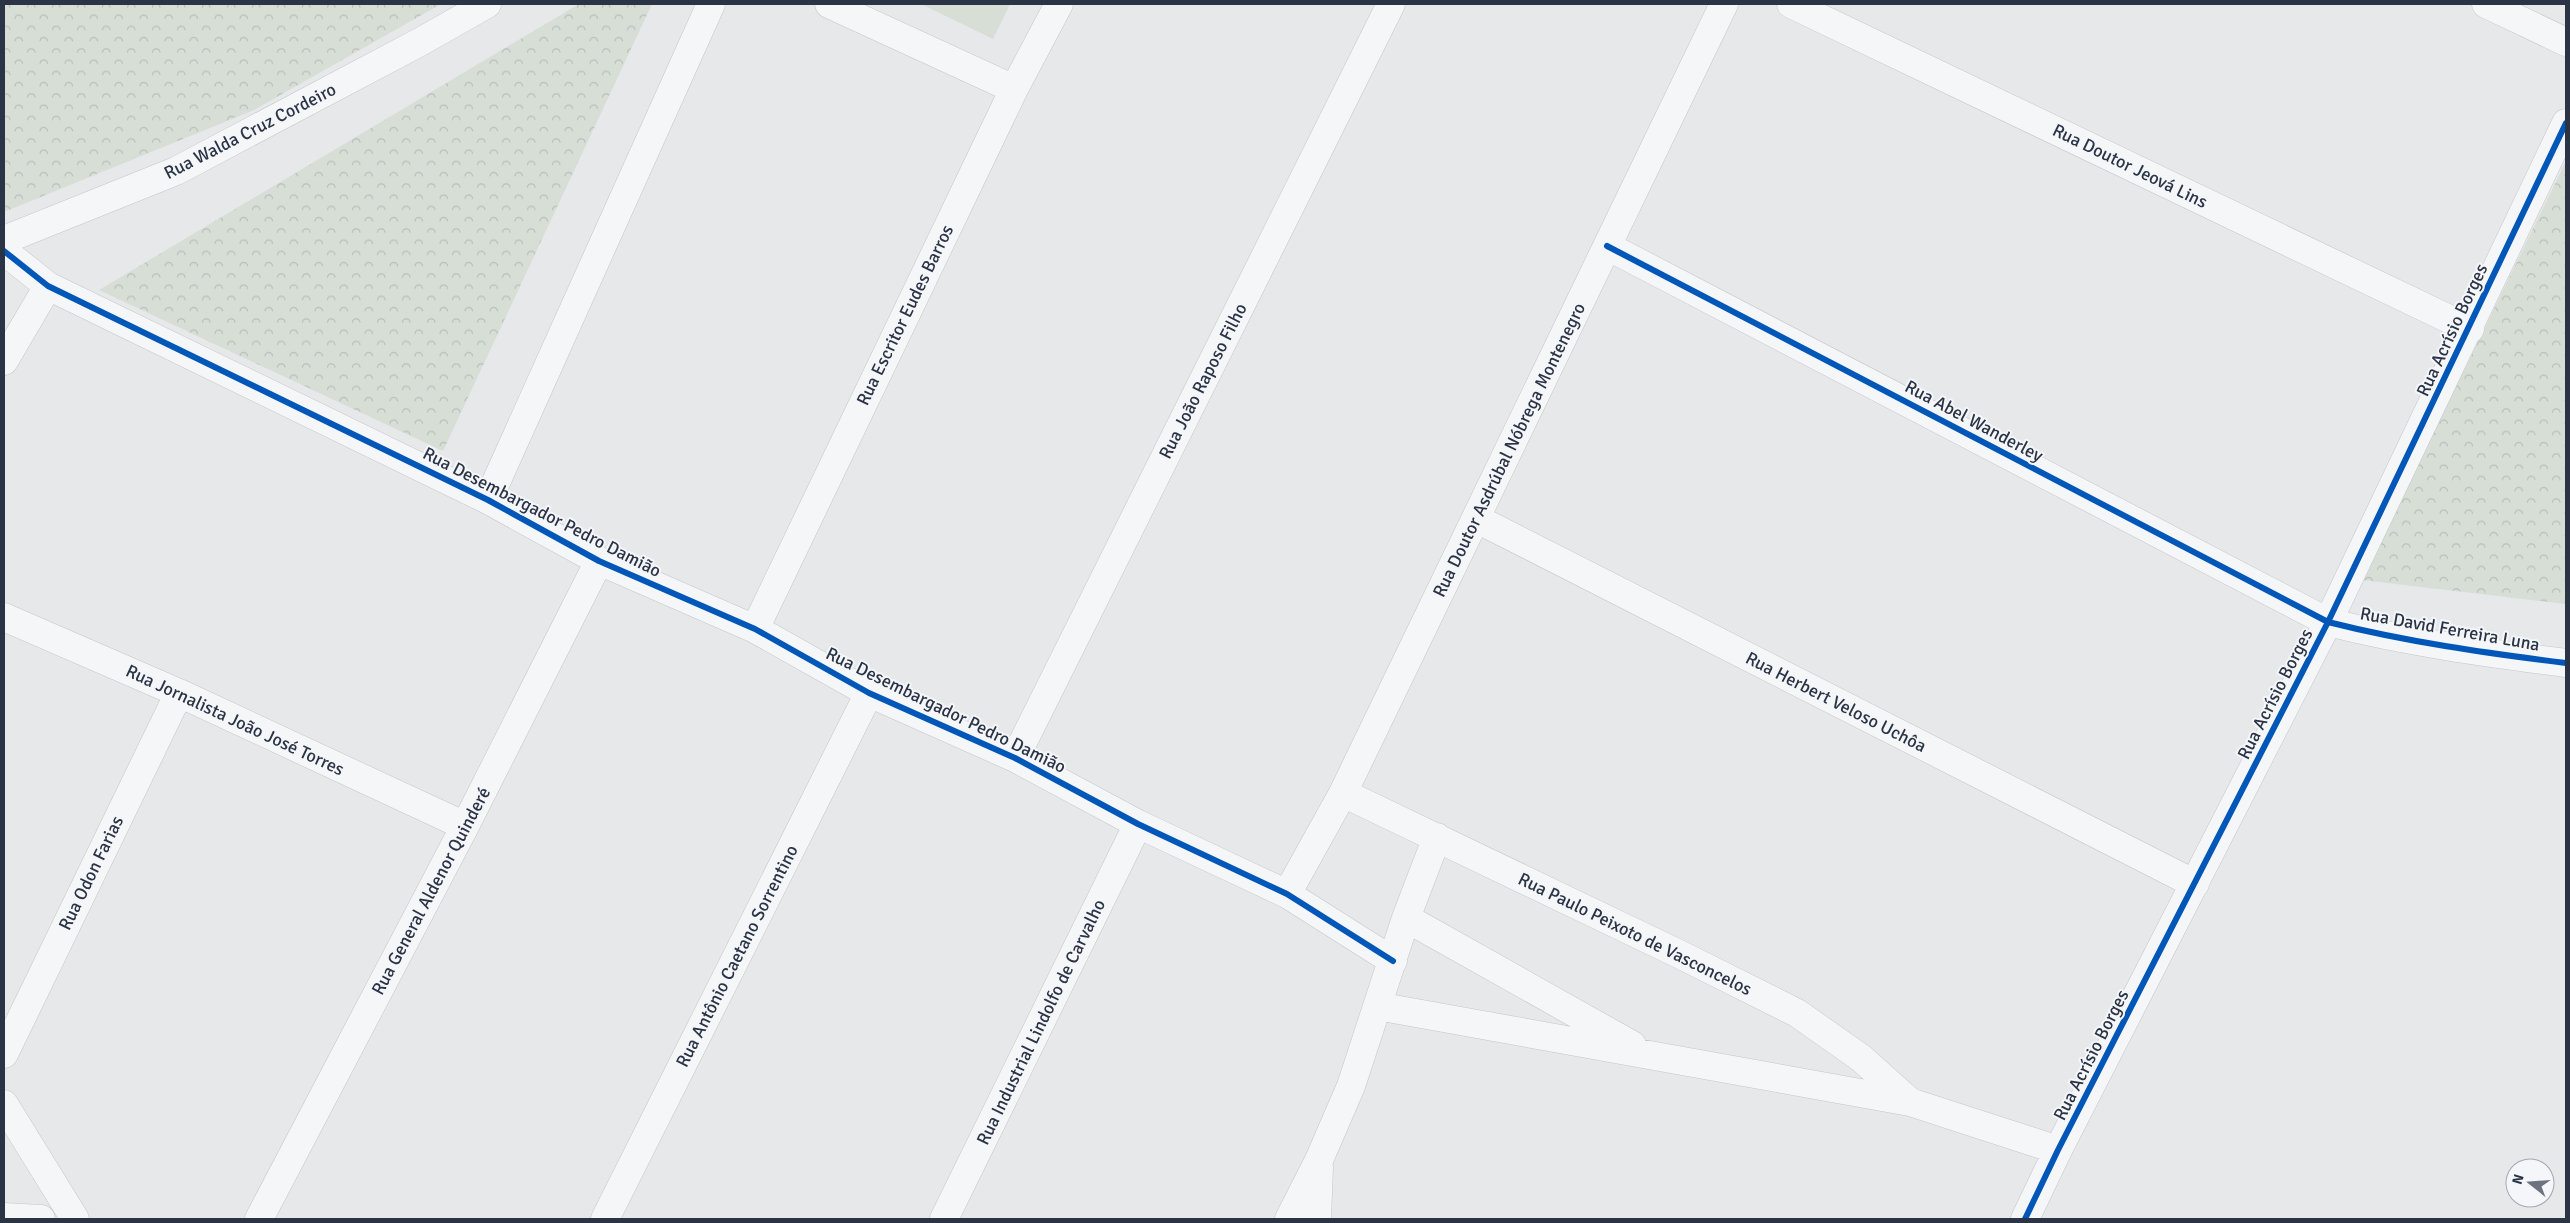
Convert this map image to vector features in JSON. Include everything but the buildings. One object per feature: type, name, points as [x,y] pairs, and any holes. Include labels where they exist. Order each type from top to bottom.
[{"type":"street","name":"Rua Walda Cruz Cordeiro","points":[[4,240],[176,171],[420,42],[487,4]]},
{"type":"street","points":[[488,500],[711,4]]},
{"type":"street","points":[[829,4],[1014,89]]},
{"type":"street","name":"Rua Escritor Eudes Barros","points":[[755,629],[1014,89],[1059,4]]},
{"type":"street","name":"Rua João Raposo Filho","points":[[1015,758],[1391,4]]},
{"type":"street","name":"Rua Doutor Asdrúbal Nóbrega Montenegro","points":[[1287,894],[1343,793],[1477,519],[1606,246],[1724,4]]},
{"type":"street","name":"Rua Doutor Jeová Lins","points":[[1791,4],[2470,329]]},
{"type":"street","points":[[2486,4],[2566,42]]},
{"type":"street","name":"Rua Acrísio Borges","points":[[2025,1219],[2058,1150],[2328,622],[2470,329],[2566,123]]},
{"type":"street","name":"Rua Abel Wanderley","points":[[1606,246],[2328,622]]},
{"type":"street","name":"Rua Desembargador Pedro Damião","points":[[4,252],[48,286],[488,500],[599,561],[755,629],[869,693],[1015,758],[1138,824],[1287,894],[1393,960]]},
{"type":"street","points":[[4,361],[48,286]]},
{"type":"street","name":"Rua Herbert Veloso Uchôa","points":[[1477,519],[2195,884]]},
{"type":"street","name":"Rua General Aldenor Quinderé","points":[[259,1219],[465,826],[599,561]]},
{"type":"street","name":"Rua Jornalista João José Torres","points":[[4,616],[179,693],[465,826]]},
{"type":"street","name":"Rua David Ferreira Luna","points":[[2328,622],[2391,638],[2566,663]]},
{"type":"street","name":"Rua Odon Farias","points":[[4,1054],[179,693]]},
{"type":"street","name":"Rua Antônio Caetano Sorrentino","points":[[605,1219],[869,693]]},
{"type":"street","name":"Rua Paulo Peixoto de Vasconcelos","points":[[1343,793],[1437,837],[1797,1014],[1861,1058],[1910,1102]]},
{"type":"street","name":"Rua Industrial Lindolfo de Carvalho","points":[[944,1219],[1138,824]]},
{"type":"street","points":[[1289,1219],[1319,1160],[1351,1086],[1406,918],[1437,837]]},
{"type":"street","name":"Rua Paulo Peixoto de Vasconcelos","points":[[1406,918],[1650,1056]]},
{"type":"street","name":"Rua Paulo Peixoto de Vasconcelos","points":[[1377,1006],[1910,1102],[2058,1150]]},
{"type":"street","points":[[4,1104],[75,1219]]},
{"type":"street","points":[[1317,1219],[1319,1160]]},
{"type":"street","points":[[55,1219],[57,1189]]},
{"type":"street","points":[[4,1217],[41,1219]]},
{"type":"green space","points":[[4,4],[441,4],[254,110],[4,212]]},
{"type":"green space","points":[[579,4],[652,4],[443,451],[99,290]]},
{"type":"green space","points":[[921,4],[1010,4],[993,39]]},
{"type":"green space","points":[[2566,161],[2566,604],[2362,580]]},
{"type":"cycle path","points":[[2025,1219],[2058,1150],[2328,622],[2566,123]]},
{"type":"cycle path","points":[[1607,246],[2328,622],[2447,646],[2566,663]]},
{"type":"cycle path","points":[[4,251],[48,286],[488,500],[599,561],[755,629],[869,693],[1015,758],[1138,824],[1287,894],[1393,961]]}]
